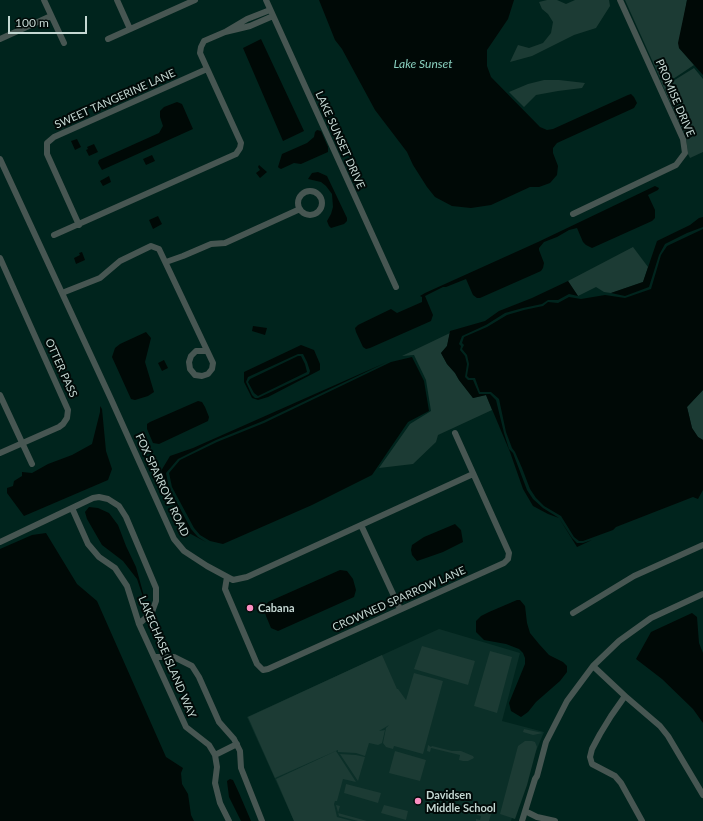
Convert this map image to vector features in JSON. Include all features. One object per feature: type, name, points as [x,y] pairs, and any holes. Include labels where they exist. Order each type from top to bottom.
[{"type":"street","points":[[44,0],[64,43]]},
{"type":"street","points":[[117,0],[130,29]]},
{"type":"street","points":[[108,39],[195,0]]},
{"type":"street","name":"LAKE SUNSET DRIVE","points":[[266,0],[396,287]]},
{"type":"street","name":"PROMISE DRIVE","points":[[573,214],[676,165],[685,153],[683,139],[620,0]]},
{"type":"street","points":[[54,235],[80,225],[236,154],[241,143],[200,53],[201,47],[204,41],[225,32],[247,19],[272,13]]},
{"type":"street","points":[[0,39],[52,16]]},
{"type":"street","name":"SWEET TANGERINE LANE","points":[[80,225],[47,154],[46,148],[48,143],[54,137],[207,69]]},
{"type":"street","name":"FOX SPARROW ROAD","points":[[0,159],[174,539],[184,551],[207,566],[234,580],[247,577],[472,474]]},
{"type":"street","points":[[307,192],[315,192],[321,198],[322,206],[316,214],[308,216],[300,209],[299,200],[303,194],[307,192]]},
{"type":"street","points":[[166,262],[211,244],[225,243],[300,209]]},
{"type":"street","points":[[62,293],[100,278],[120,261],[151,246],[159,249],[213,363],[212,369],[208,374],[202,376],[195,375],[190,369],[189,362],[191,356],[196,351],[206,351]]},
{"type":"street","name":"OTTER PASS","points":[[0,258],[68,410],[67,418],[58,427],[0,453]]},
{"type":"street","points":[[0,395],[32,464]]},
{"type":"street","name":"CROWNED SPARROW LANE","points":[[227,577],[225,589],[257,664],[263,670],[268,670],[504,563],[508,559],[509,553],[472,474],[455,433]]},
{"type":"street","points":[[0,542],[93,498],[99,497],[108,499],[119,506],[126,517],[156,588],[156,601],[152,612],[139,624]]},
{"type":"street","name":"LAKECHASE ISLAND WAY","points":[[72,508],[88,544],[99,557],[115,568],[127,586],[139,624],[186,727],[209,745],[216,755]]},
{"type":"street","points":[[361,525],[400,609]]},
{"type":"street","points":[[573,613],[634,576],[703,544]]},
{"type":"street","points":[[522,821],[537,776],[546,742],[567,700],[592,666],[619,641],[651,618],[703,594]]},
{"type":"street","points":[[155,657],[174,657],[192,666],[220,722],[237,744],[240,751],[241,768],[262,821]]},
{"type":"street","points":[[592,666],[660,726],[668,736],[703,796]]},
{"type":"street","points":[[625,696],[610,716],[592,749],[590,758],[592,764],[615,776],[621,783],[642,821]]},
{"type":"street","points":[[229,821],[220,803],[215,783],[217,767],[216,755],[237,744]]},
{"type":"street","points":[[526,821],[538,780],[537,776]]},
{"type":"street","points":[[529,813],[537,817],[555,821]]},
{"type":"shaded area","points":[[557,0],[566,4],[575,0],[609,0],[610,6],[596,28],[574,35],[532,56],[510,62],[518,45],[529,48],[543,43],[551,33],[553,22],[548,14],[542,9],[539,2]]},
{"type":"shaded area","points":[[625,0],[687,0],[679,48],[694,65],[673,79],[660,78]]},
{"type":"shaded area","points":[[694,68],[703,79],[703,152],[690,158],[688,154],[686,137],[660,80],[673,81]]},
{"type":"shaded area","points":[[544,80],[585,83],[582,88],[536,95],[524,107],[509,92],[528,84]]},
{"type":"shaded area","points":[[633,247],[648,267],[643,282],[611,293],[604,292],[596,287],[578,296],[568,281]]},
{"type":"shaded area","points":[[450,333],[447,346],[441,353],[447,364],[473,398],[486,395],[492,410],[438,435],[436,442],[413,464],[379,468],[410,424],[431,411],[426,380],[414,355],[402,356]]},
{"type":"shaded area","points":[[703,390],[703,440],[698,437],[692,428],[687,407]]},
{"type":"shaded area","points":[[439,629],[520,653],[502,721],[544,732],[524,780],[511,821],[294,821],[247,717]]},
{"type":"shaded area","points":[[422,646],[475,661],[468,685],[414,669]]},
{"type":"shaded area","points":[[490,651],[512,657],[497,713],[474,706]]},
{"type":"shaded area","points":[[382,655],[397,689],[406,700],[414,673],[443,681],[423,754],[394,746],[393,749],[386,747],[383,743],[386,728],[389,725],[379,731],[385,730],[382,743],[378,745],[369,743],[365,756],[356,753],[338,752],[338,750],[275,778],[248,717]]},
{"type":"shaded area","points":[[524,729],[543,733],[533,735],[523,732]]},
{"type":"shaded area","points":[[525,741],[535,742],[537,747],[527,785],[515,819],[500,814],[518,746]]},
{"type":"shaded area","points":[[428,745],[431,747],[452,751],[461,751],[473,756],[474,758],[468,761],[463,761],[459,760],[460,755],[431,748],[430,752],[427,751]]},
{"type":"shaded area","points":[[336,751],[356,782],[343,779],[337,801],[335,801],[334,804],[337,817],[352,821],[294,821],[276,779]]},
{"type":"shaded area","points":[[395,751],[426,760],[420,781],[389,773]]},
{"type":"shaded area","points":[[340,754],[365,757],[358,781]]},
{"type":"shaded area","points":[[346,784],[381,793],[378,803],[344,793]]},
{"type":"shaded area","points":[[336,805],[340,806],[338,813]]},
{"type":"shaded area","points":[[384,805],[408,811],[406,820],[381,813]]},
{"type":"shaded area","points":[[479,806],[492,811],[489,821],[476,821],[476,819],[480,820],[481,816],[477,815]]},
{"type":"shaded area","points":[[338,813],[367,821],[358,821],[339,816]]},
{"type":"water","name":"Lake Sunset","points":[[319,0],[514,0],[508,19],[487,50],[487,66],[491,77],[540,127],[547,130],[553,129],[631,94],[637,103],[634,108],[557,143],[553,148],[553,153],[558,166],[557,175],[550,183],[539,187],[530,187],[491,205],[471,208],[452,206],[435,197],[413,165],[407,152],[375,110],[342,49],[335,40]]},
{"type":"water","points":[[687,0],[703,0],[703,75],[679,48],[678,43]]},
{"type":"water","points":[[261,39],[304,131],[283,141],[243,48]]},
{"type":"water","points":[[177,102],[182,104],[193,129],[102,170],[98,163],[99,160],[159,133],[163,126],[160,111],[164,107]]},
{"type":"water","points":[[317,130],[321,131],[328,147],[328,152],[301,164],[294,163],[281,169],[278,167],[282,154],[307,143],[314,137]]},
{"type":"water","points":[[77,139],[81,147],[75,150],[71,141]]},
{"type":"water","points":[[94,144],[98,152],[89,156],[86,150],[88,149],[87,147]]},
{"type":"water","points":[[152,155],[155,161],[146,165],[143,159]]},
{"type":"water","points":[[259,165],[267,172],[260,178],[256,173],[260,170],[258,167]]},
{"type":"water","points":[[318,172],[327,176],[347,218],[347,221],[344,224],[331,228],[329,226],[327,221],[333,207],[332,194],[321,182],[308,179],[312,173]]},
{"type":"water","points":[[109,176],[111,182],[103,186],[100,181]]},
{"type":"water","points":[[655,186],[659,188],[658,190],[648,195],[655,210],[655,218],[652,221],[592,248],[583,242],[577,228],[569,230],[544,242],[539,248],[544,263],[541,271],[480,298],[473,295],[466,279],[443,287],[425,296],[433,315],[431,321],[370,348],[366,349],[363,347],[355,328],[358,325],[391,309],[397,313],[422,302],[422,297],[420,296],[425,293],[538,242]]},
{"type":"water","points":[[158,216],[162,224],[153,229],[149,220]]},
{"type":"water","points":[[703,217],[703,227],[665,244],[659,255],[649,287],[625,296],[611,293],[643,282],[657,241]]},
{"type":"water","points":[[703,229],[703,390],[687,407],[692,428],[698,437],[703,440],[703,490],[698,499],[693,497],[616,527],[613,530],[583,541],[579,541],[574,537],[561,516],[544,506],[530,489],[506,432],[499,399],[491,392],[480,392],[475,378],[469,378],[467,376],[469,364],[467,355],[462,349],[464,345],[462,343],[464,337],[487,327],[507,315],[543,306],[548,302],[558,303],[569,297],[581,299],[605,295],[625,298],[651,289],[661,255],[667,246]]},
{"type":"water","points":[[82,252],[85,260],[76,264],[74,258]]},
{"type":"water","points":[[568,281],[578,296],[569,294],[558,300],[548,300],[542,304],[505,313],[486,325],[462,336],[459,344],[461,346],[460,350],[465,356],[467,364],[465,377],[468,380],[473,380],[479,394],[490,394],[496,400],[509,449],[513,453],[527,490],[533,499],[543,508],[559,518],[533,506],[523,489],[510,452],[486,395],[473,398],[447,364],[441,353],[447,346],[450,331],[485,321],[499,311],[532,298]]},
{"type":"water","points":[[253,326],[267,328],[265,335],[252,331]]},
{"type":"water","points":[[146,332],[151,338],[145,362],[154,392],[148,396],[135,400],[131,399],[112,357],[115,348],[120,344]]},
{"type":"water","points":[[301,345],[314,350],[320,364],[320,370],[268,397],[258,400],[252,398],[244,382],[244,372]],"holes":[[[298,354],[303,354],[310,371],[309,374],[258,398],[255,398],[252,395],[246,382],[248,377]]]},
{"type":"water","points":[[298,356],[301,356],[307,372],[258,396],[254,393],[248,382],[250,379]]},
{"type":"water","points":[[412,357],[424,381],[429,411],[408,422],[372,475],[312,505],[223,544],[210,541],[200,535],[194,528],[172,487],[169,473],[180,460],[217,442],[264,423],[391,362]]},
{"type":"water","points":[[164,360],[168,368],[162,371],[158,363]]},
{"type":"water","points":[[387,362],[263,421],[216,440],[178,459],[166,473],[169,488],[191,529],[198,537],[206,542],[187,532],[161,471],[170,456],[193,448]]},
{"type":"water","points":[[198,401],[202,402],[205,407],[209,417],[208,421],[159,444],[153,443],[147,429],[147,424]]},
{"type":"water","points":[[100,406],[102,409],[106,451],[112,469],[108,480],[24,516],[7,493],[7,488],[13,486],[14,481],[22,476],[22,472],[32,473],[48,464],[72,455],[92,444],[100,412]]},
{"type":"water","points":[[89,507],[98,508],[109,513],[118,525],[136,567],[144,596],[143,597],[137,579],[123,561],[102,545],[87,519],[85,512]]},
{"type":"water","points":[[559,518],[577,543],[592,540],[577,547]]},
{"type":"water","points":[[455,524],[461,530],[463,542],[443,552],[417,561],[412,555],[412,545],[424,537]]},
{"type":"water","points":[[46,533],[77,584],[97,601],[166,757],[183,768],[181,773],[182,784],[188,794],[191,815],[194,821],[0,821],[0,549],[32,535]]},
{"type":"water","points":[[340,570],[347,571],[353,579],[356,590],[354,597],[278,631],[271,628],[264,608],[268,602]]},
{"type":"water","points":[[520,600],[525,606],[530,633],[549,655],[563,662],[567,666],[567,672],[560,681],[521,717],[511,711],[509,703],[525,664],[523,653],[519,649],[506,644],[484,640],[476,632],[476,621],[481,616]]},
{"type":"water","points":[[692,613],[697,617],[699,643],[703,653],[703,723],[693,709],[662,679],[636,659],[651,632]]},
{"type":"water","points":[[230,779],[233,780],[251,821],[241,821],[229,797],[227,781]]},
{"type":"place","name":"Cabana","points":[[250,608]]},
{"type":"place","name":"Davidsen Middle School","points":[[418,801]]}]
